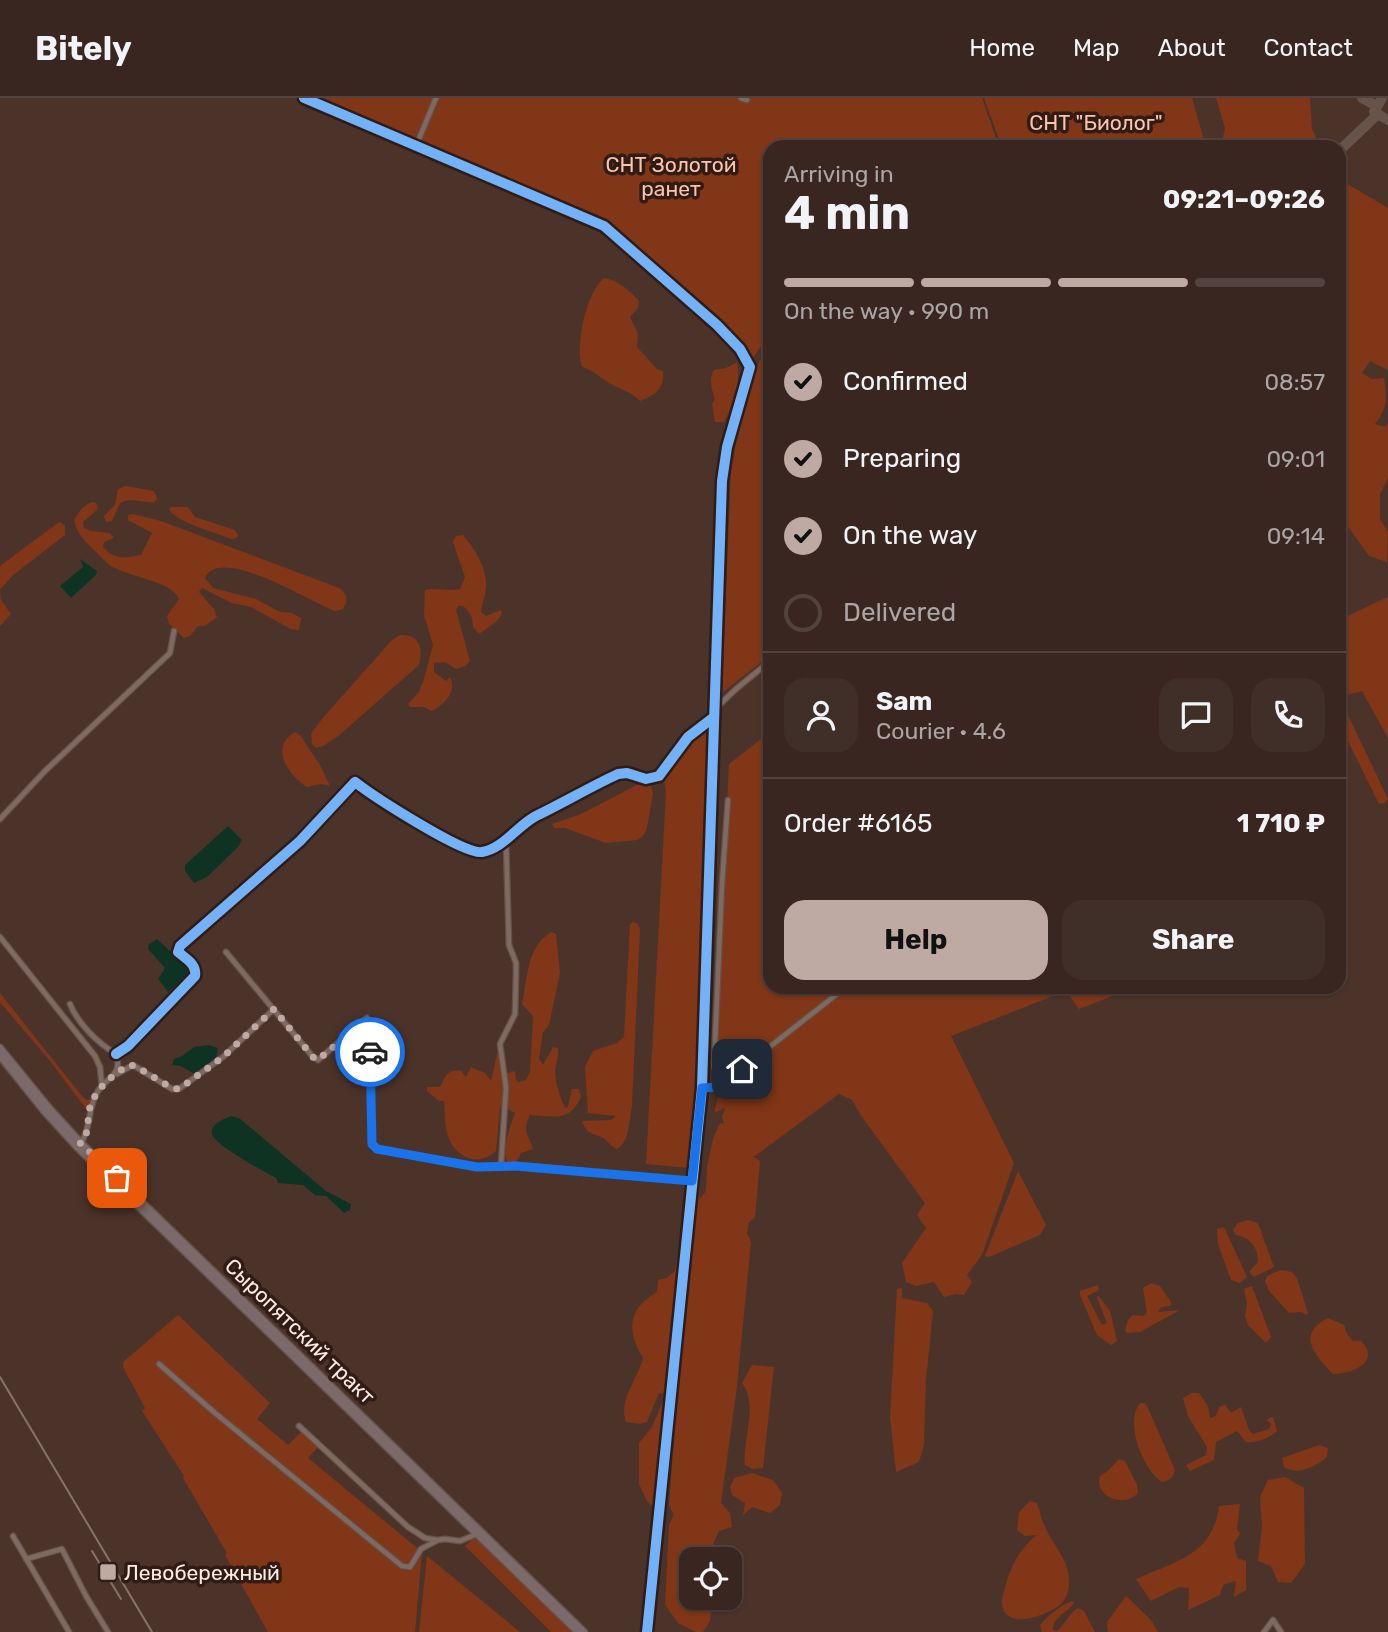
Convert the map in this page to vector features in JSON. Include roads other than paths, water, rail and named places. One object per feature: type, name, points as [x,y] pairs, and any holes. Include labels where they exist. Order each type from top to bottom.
[{"type":"main road","name":"Сыропятский тракт","points":[[0,1048],[80,1143],[584,1632]]},
{"type":"main road","name":"Сыропятский тракт","points":[[0,1056],[77,1147],[578,1632]]},
{"type":"street","points":[[304,98],[604,226],[717,325],[740,349],[750,367],[727,447],[722,481],[702,1088],[647,1632]]},
{"type":"street","points":[[416,146],[436,98]]},
{"type":"street","points":[[0,819],[45,771],[170,653],[174,631]]},
{"type":"street","points":[[715,710],[763,668]]},
{"type":"street","points":[[116,1054],[128,1046],[195,976],[192,963],[178,952],[180,946],[300,841],[355,782],[373,796],[456,846],[484,852],[506,840],[535,817],[618,774],[627,773],[646,779],[659,776],[683,743],[714,718]]},
{"type":"street","points":[[721,1085],[714,1066],[728,800]]},
{"type":"street","points":[[501,1166],[506,1088],[500,1044],[514,1014],[516,975],[516,963],[509,946],[506,840]]},
{"type":"street","points":[[0,937],[95,1056],[100,1067],[102,1086]]},
{"type":"street","points":[[226,952],[318,1060],[367,1018],[374,1147],[477,1167],[619,1173],[692,1181]]},
{"type":"street","points":[[702,1088],[721,1085],[837,994]]},
{"type":"street","points":[[70,1004],[100,1043],[116,1054],[117,1074]]},
{"type":"street","points":[[80,1143],[90,1125],[89,1110],[102,1086],[117,1074],[133,1065],[172,1088],[179,1089],[223,1057],[274,1009]]},
{"type":"street","points":[[159,1364],[402,1566],[410,1567],[421,1549],[438,1540]]},
{"type":"street","points":[[299,1426],[408,1527],[425,1538],[460,1541],[477,1534]]},
{"type":"street","points":[[13,1535],[69,1632]]},
{"type":"street","points":[[26,1559],[62,1549],[108,1632]]},
{"type":"street","points":[[1264,1632],[1273,1620],[1281,1632]]},
{"type":"railway","points":[[0,1377],[152,1632]]},
{"type":"railway","points":[[92,1551],[121,1599]]},
{"type":"place","name":"Левобережный","points":[[108,1572]]},
{"type":"park label","name":"СНТ \"Биолог\"","points":[[1096,122]]},
{"type":"park label","name":"СНТ Золотой ранет","points":[[671,176]]}]
